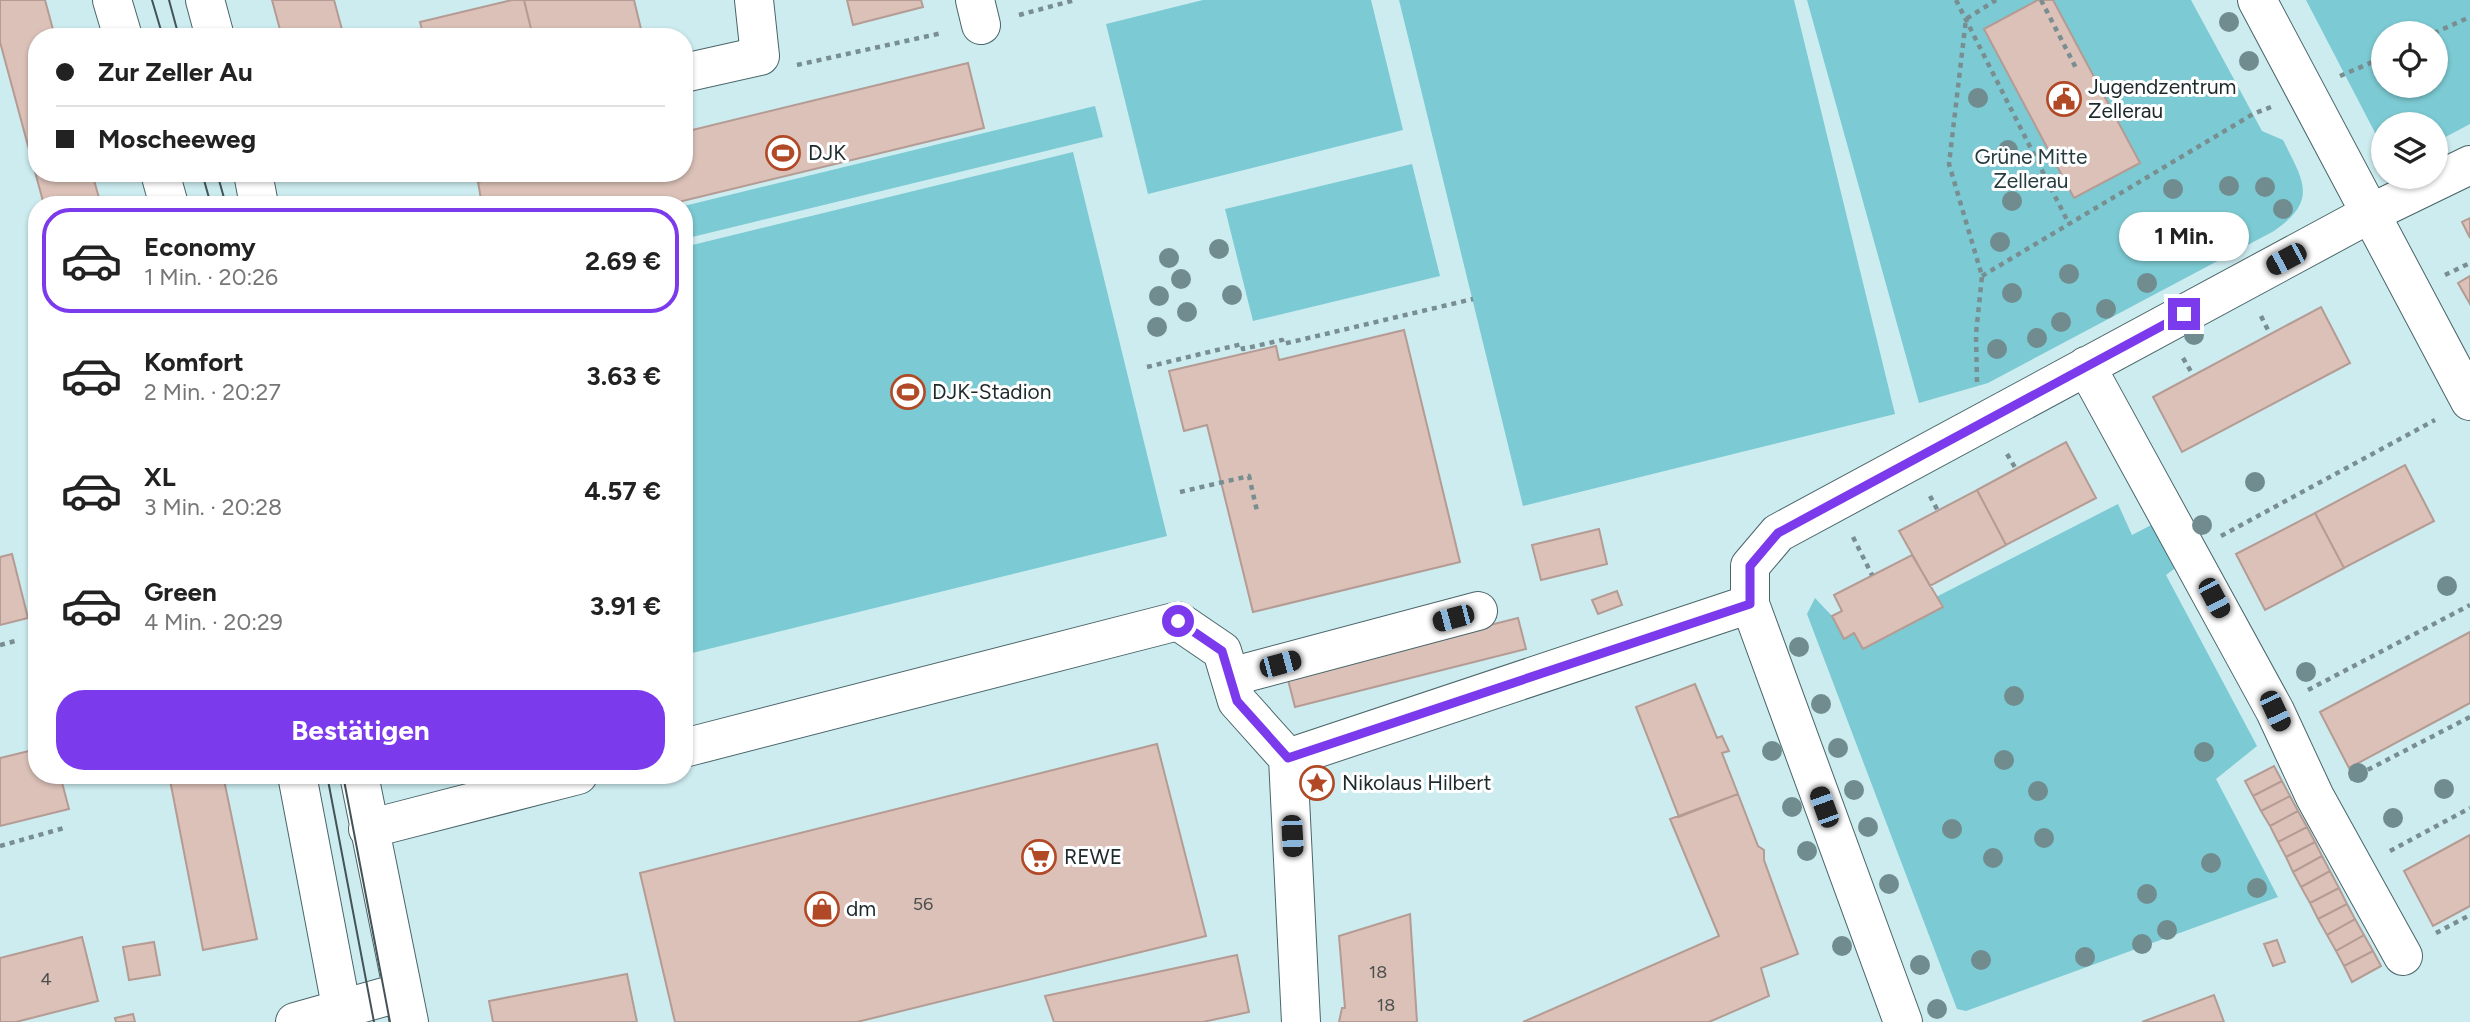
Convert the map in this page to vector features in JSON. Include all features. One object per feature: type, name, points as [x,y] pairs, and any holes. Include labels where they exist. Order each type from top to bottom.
[{"type":"street","points":[[112,0],[120,28]]},
{"type":"street","points":[[205,0],[213,28]]},
{"type":"street","points":[[693,71],[760,55],[754,0]]},
{"type":"street","points":[[2257,0],[2470,401]]},
{"type":"street","points":[[1903,1022],[1750,604],[1750,566],[1778,533],[2371,213],[2470,165]]},
{"type":"street","points":[[2086,366],[2275,711],[2315,797],[2403,956]]},
{"type":"street","points":[[1288,758],[1750,604]]},
{"type":"street","points":[[1230,677],[1478,611]]},
{"type":"street","points":[[693,746],[1178,621],[1222,651],[1237,701],[1288,758],[1301,1022]]},
{"type":"street","points":[[299,784],[342,1015]]},
{"type":"street","points":[[295,1022],[406,1007],[360,784]]},
{"type":"street","points":[[368,829],[543,784]]},
{"type":"path","points":[[760,55],[789,67],[978,12],[1076,0]]},
{"type":"path","points":[[1956,0],[2069,225]]},
{"type":"path","points":[[1966,19],[1996,0]]},
{"type":"path","points":[[2041,0],[2076,68]]},
{"type":"path","points":[[2448,27],[2470,17]]},
{"type":"path","points":[[1966,19],[1949,164],[1982,276],[1976,334],[1977,382],[1989,419]]},
{"type":"path","points":[[1982,276],[2253,114],[2306,92]]},
{"type":"path","points":[[2441,277],[2470,263]]},
{"type":"path","points":[[1147,367],[1242,344],[1244,349],[1282,340],[1283,344],[1473,299]]},
{"type":"path","points":[[2266,327],[2270,334]]},
{"type":"path","points":[[2189,369],[2193,375]]},
{"type":"path","points":[[2190,553],[2417,429]]},
{"type":"path","points":[[2011,462],[2015,469]]},
{"type":"path","points":[[1180,492],[1249,476],[1257,511]]},
{"type":"path","points":[[1934,504],[1938,511]]},
{"type":"path","points":[[1848,528],[1872,575]]},
{"type":"path","points":[[2275,711],[2470,605]]},
{"type":"path","points":[[0,645],[19,640]]},
{"type":"path","points":[[2315,797],[2470,716]]},
{"type":"path","points":[[2355,870],[2470,808]]},
{"type":"path","points":[[0,846],[64,828]]},
{"type":"green space","points":[[1203,0],[1371,0],[1403,130],[1148,194],[1106,24]]},
{"type":"green space","points":[[1399,0],[1794,0],[1895,414],[1523,506]]},
{"type":"green space","name":"Grüne Mitte Zellerau","points":[[1807,0],[2191,0],[2262,131],[2283,140],[2301,179],[2302,200],[2288,220],[2274,231],[1988,383],[1919,403]]},
{"type":"green space","points":[[2306,0],[2470,0],[2470,124],[2448,136],[2448,112],[2371,112],[2371,125]]},
{"type":"green space","points":[[1095,106],[1103,137],[693,237],[693,204]]},
{"type":"green space","name":"DJK-Stadion","points":[[1073,152],[1167,536],[693,653],[693,245]]},
{"type":"green space","points":[[1412,164],[1440,276],[1253,321],[1225,209]]},
{"type":"green space","points":[[2118,504],[2132,535],[2161,520],[2182,563],[2166,575],[2257,746],[2216,779],[2278,897],[1966,1011],[1957,1009],[1807,614],[1815,598],[1832,616],[1844,639],[1854,633],[1863,649],[1942,608],[1936,597]]},
{"type":"building","points":[[0,0],[45,0],[53,28],[28,28],[28,146],[0,42]]},
{"type":"building","points":[[272,0],[334,0],[342,28],[280,28]]},
{"type":"building","points":[[512,0],[524,0],[531,28],[422,28],[420,22]]},
{"type":"building","points":[[524,0],[634,0],[641,28],[531,28]]},
{"type":"building","points":[[847,0],[921,0],[923,7],[853,25]]},
{"type":"building","name":"Jugendzentrum Zellerau","points":[[2038,0],[2053,0],[2140,163],[2074,198],[1984,29]]},
{"type":"building","name":"DJK","points":[[968,63],[984,128],[693,198],[693,196],[480,196],[478,182],[693,182],[693,130]]},
{"type":"building","points":[[38,182],[95,182],[98,196],[42,196]]},
{"type":"building","points":[[2470,218],[2470,238],[2462,222]]},
{"type":"building","points":[[2470,276],[2470,304],[2458,283]]},
{"type":"building","points":[[2321,307],[2350,363],[2182,452],[2153,397]]},
{"type":"building","points":[[1404,330],[1460,562],[1253,612],[1207,425],[1184,431],[1169,371],[1276,346],[1279,360]]},
{"type":"building","points":[[2066,442],[2096,498],[2006,545],[1977,490]]},
{"type":"building","points":[[2405,465],[2434,521],[2344,568],[2315,513]]},
{"type":"building","points":[[1977,490],[2006,545],[1930,586],[1899,531]]},
{"type":"building","points":[[2315,513],[2344,568],[2265,610],[2236,554]]},
{"type":"building","points":[[1599,529],[1607,564],[1541,580],[1532,545]]},
{"type":"building","points":[[12,554],[28,618],[0,625],[0,557]]},
{"type":"building","points":[[1912,555],[1943,607],[1863,649],[1854,633],[1844,639],[1832,616],[1842,611],[1834,595]]},
{"type":"building","points":[[1617,591],[1622,605],[1598,614],[1592,600]]},
{"type":"building","points":[[1518,618],[1526,649],[1295,707],[1287,676]]},
{"type":"building","points":[[2470,632],[2470,703],[2349,768],[2320,712]]},
{"type":"building","points":[[1695,684],[1717,738],[1722,736],[1729,751],[1722,753],[1738,794],[1679,817],[1636,707]]},
{"type":"building","points":[[1157,744],[1206,936],[857,1022],[675,1022],[640,873]]},
{"type":"building","points":[[28,751],[28,784],[62,784],[69,809],[0,826],[0,758]]},
{"type":"building","points":[[2274,766],[2282,781],[2253,796],[2245,781]]},
{"type":"building","points":[[2282,781],[2290,796],[2261,811],[2253,796]]},
{"type":"building","points":[[171,784],[225,784],[257,939],[203,950]]},
{"type":"building","points":[[1738,794],[1758,846],[1764,850],[1764,860],[1798,954],[1761,968],[1769,996],[1709,1022],[1523,1022],[1719,936],[1670,819]]},
{"type":"building","points":[[2290,796],[2298,811],[2270,826],[2261,811]]},
{"type":"building","points":[[2298,811],[2307,827],[2278,842],[2270,826]]},
{"type":"building","points":[[2307,827],[2315,842],[2286,857],[2278,842]]},
{"type":"building","points":[[2470,835],[2470,906],[2433,926],[2404,871]]},
{"type":"building","points":[[2315,842],[2322,856],[2293,872],[2286,857]]},
{"type":"building","points":[[2322,856],[2330,871],[2301,887],[2293,872]]},
{"type":"building","points":[[2330,871],[2339,888],[2310,903],[2301,887]]},
{"type":"building","points":[[2339,888],[2347,904],[2318,919],[2310,903]]},
{"type":"building","points":[[2347,904],[2355,919],[2327,935],[2318,919]]},
{"type":"building","points":[[1410,914],[1417,1022],[1339,1022],[1342,1008],[1345,1008],[1339,936]]},
{"type":"building","points":[[2355,919],[2364,935],[2336,951],[2327,935]]},
{"type":"building","points":[[2364,935],[2373,951],[2344,966],[2336,951]]},
{"type":"building","points":[[82,937],[98,1001],[16,1022],[0,1022],[0,958]]},
{"type":"building","points":[[2277,940],[2285,962],[2273,966],[2264,944]]},
{"type":"building","points":[[154,942],[160,975],[129,980],[123,947]]},
{"type":"building","points":[[2373,951],[2381,966],[2352,982],[2344,966]]},
{"type":"building","points":[[1237,955],[1249,1012],[1203,1022],[1054,1022],[1045,996]]},
{"type":"building","points":[[627,974],[637,1022],[493,1022],[489,1001]]},
{"type":"building","points":[[2214,995],[2224,1022],[2142,1022]]},
{"type":"building","points":[[133,1014],[135,1022],[116,1022],[115,1018]]},
{"type":"tram line","points":[[152,0],[160,28]]},
{"type":"tram line","points":[[169,0],[177,28]]},
{"type":"tram line","points":[[205,182],[208,196]]},
{"type":"tram line","points":[[220,182],[223,196]]},
{"type":"tram line","points":[[329,784],[374,1022]]},
{"type":"tram line","points":[[345,784],[390,1022]]},
{"type":"place","name":"Jugendzentrum Zellerau","points":[[2064,99]]},
{"type":"place","name":"DJK","points":[[783,153]]},
{"type":"place","name":"DJK-Stadion","points":[[908,392]]},
{"type":"place","name":"Nikolaus Hilbert","points":[[1317,783]]},
{"type":"place","name":"REWE","points":[[1039,857]]},
{"type":"place","name":"dm","points":[[822,909]]},
{"type":"route","points":[[1178,621],[1222,651],[1237,701],[1288,758],[1750,604],[1750,566],[1778,533],[2184,314]]}]
